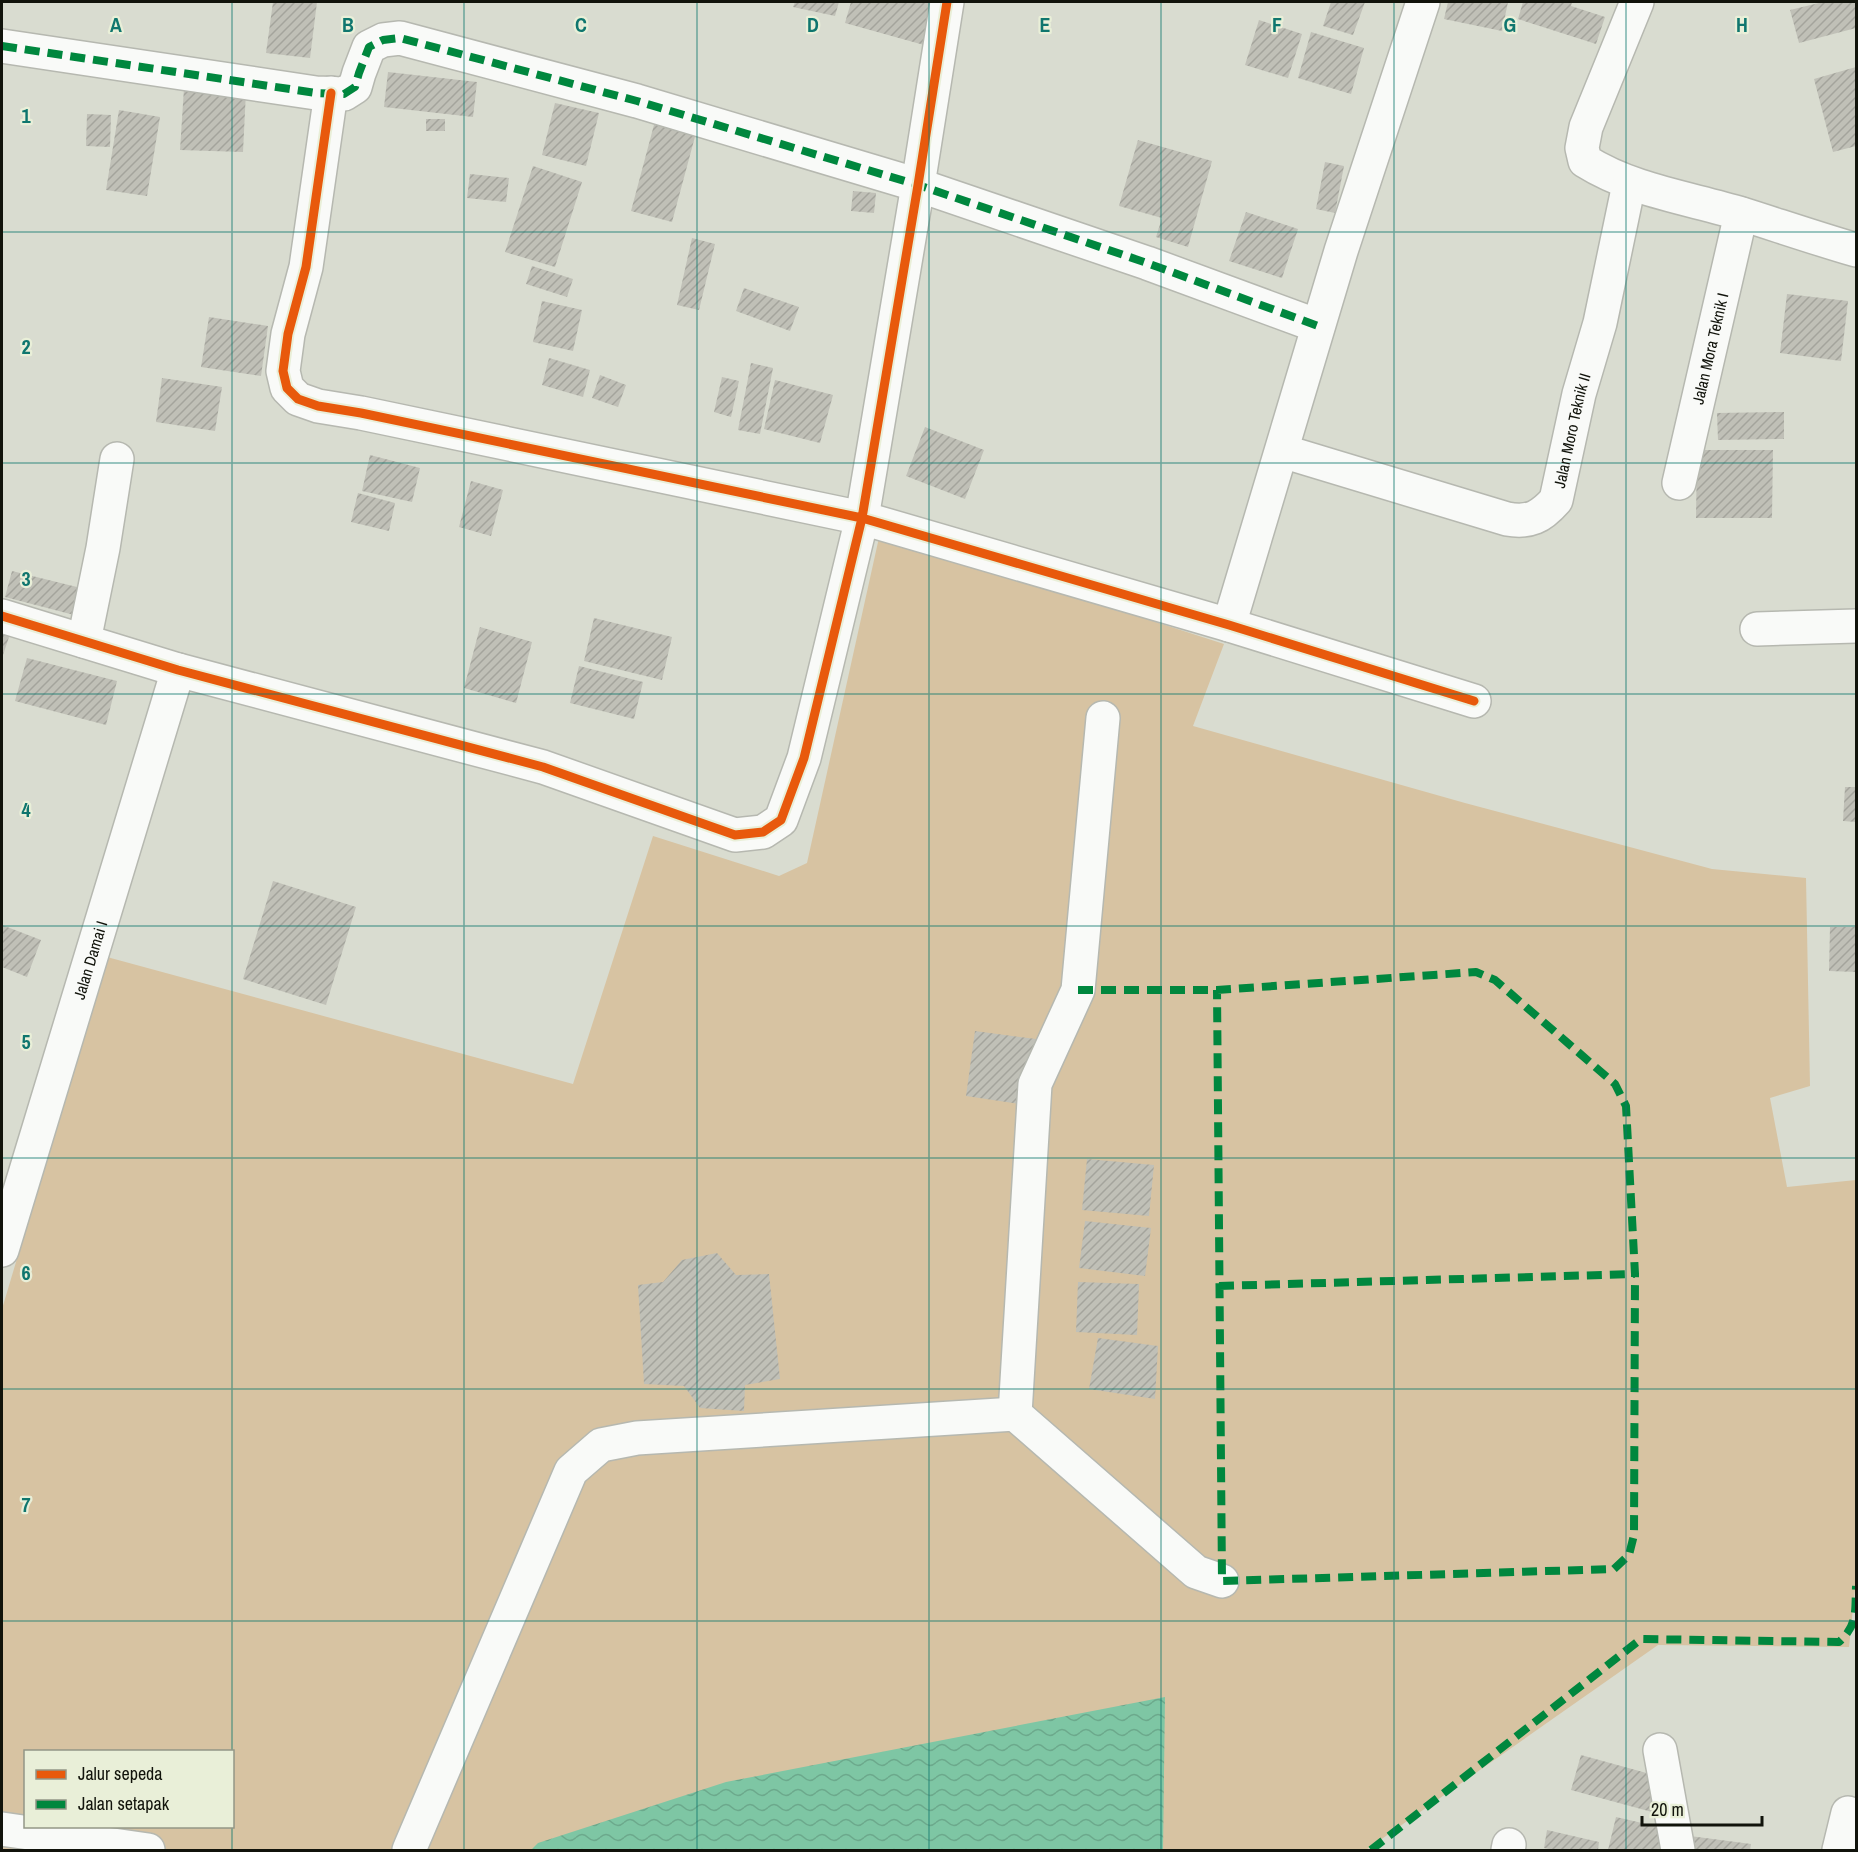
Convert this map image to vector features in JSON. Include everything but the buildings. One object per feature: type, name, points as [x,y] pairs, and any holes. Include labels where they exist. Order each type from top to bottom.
[{"type":"street","points":[[2,616],[178,670],[543,767],[735,835],[763,832],[781,820],[804,758],[862,518],[947,2]]},
{"type":"street","points":[[1228,625],[1318,326],[1423,2]]},
{"type":"street","points":[[1637,2],[1586,127],[1582,148],[1585,161],[1629,184],[1741,214],[1857,250]]},
{"type":"street","points":[[2,46],[316,93],[344,94],[355,87],[369,47],[383,40],[400,38],[637,101],[918,185],[1147,263],[1318,326]]},
{"type":"street","points":[[331,93],[306,267],[288,333],[283,371],[287,388],[298,399],[318,406],[361,413],[862,518],[1228,625],[1474,701]]},
{"type":"street","name":"Jalan Moro Teknik II","points":[[1282,451],[1507,519],[1521,521],[1544,514],[1556,500],[1579,394],[1600,323],[1629,184]]},
{"type":"street","name":"Jalan Mora Teknik I","points":[[1679,483],[1741,214]]},
{"type":"street","points":[[84,641],[103,548],[117,459]]},
{"type":"street","points":[[1757,629],[1857,626]]},
{"type":"street","name":"Jalan Damai I","points":[[2,1244],[178,670]]},
{"type":"street","points":[[1015,1414],[1035,1084],[1078,990],[1103,718]]},
{"type":"street","points":[[410,1851],[571,1471],[601,1445],[636,1438],[1015,1414],[1196,1572],[1222,1581]]},
{"type":"street","points":[[1660,1750],[1678,1851]]},
{"type":"street","points":[[1839,1851],[1848,1813]]},
{"type":"street","points":[[2,1829],[148,1851]]},
{"type":"shaded area","points":[[880,533],[1224,644],[1193,726],[1465,803],[1712,869],[1806,878],[1810,1086],[1770,1098],[1787,1187],[1856,1180],[1856,1580],[1849,1647],[1658,1645],[1366,1850],[2,1850],[2,1309],[107,957],[573,1084],[653,836],[779,876],[807,863]]},
{"type":"water","points":[[1165,1697],[1163,1850],[531,1850],[538,1843],[726,1782]]},
{"type":"marked path","points":[[2,46],[316,93],[344,94],[355,87],[369,47],[383,40],[400,38],[637,101],[918,185],[1147,263],[1318,326]]},
{"type":"marked path","points":[[1078,990],[1217,990],[1476,972],[1495,980],[1615,1084],[1626,1106],[1635,1274],[1634,1535],[1629,1555],[1614,1569],[1222,1581],[1217,990]]},
{"type":"marked path","points":[[1219,1286],[1635,1274]]},
{"type":"marked path","points":[[1371,1850],[1641,1639],[1839,1642],[1850,1630],[1854,1617],[1856,1586]]},
{"type":"cycle path","points":[[2,616],[178,670],[543,767],[735,835],[763,832],[781,820],[804,758],[862,518],[947,2]]},
{"type":"cycle path","points":[[331,93],[306,267],[288,334],[283,371],[287,388],[298,399],[318,406],[361,413],[862,518],[1229,625],[1474,701]]}]
